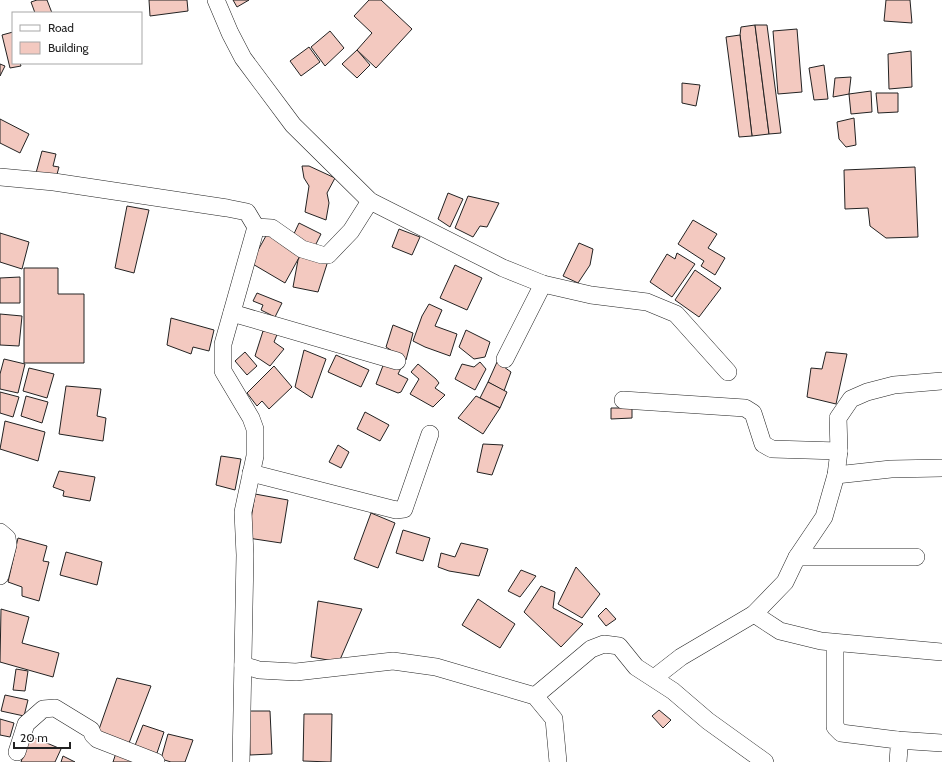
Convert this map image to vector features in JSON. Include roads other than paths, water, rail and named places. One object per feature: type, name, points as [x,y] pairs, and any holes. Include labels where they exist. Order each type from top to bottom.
[{"type":"street","points":[[216,0],[230,33],[243,58],[292,125],[370,201],[502,268],[543,284],[591,295],[647,302],[676,314],[728,372]]},
{"type":"street","points":[[0,177],[54,182],[227,208],[247,212],[256,227],[223,344],[223,371],[251,418],[255,429],[255,456],[243,512],[245,555],[241,762]]},
{"type":"street","points":[[256,227],[272,228],[302,249],[322,255],[328,254],[352,231],[370,201]]},
{"type":"street","points":[[505,359],[543,284]]},
{"type":"street","points":[[232,313],[397,361]]},
{"type":"street","points":[[654,678],[681,657],[754,614],[785,582],[797,557],[824,517],[836,475],[839,451],[838,418],[851,399],[867,392],[894,385],[942,381]]},
{"type":"street","points":[[623,400],[745,408],[753,413],[763,444],[772,449],[839,451]]},
{"type":"street","points":[[251,473],[396,510],[404,509],[430,434]]},
{"type":"street","points":[[836,475],[891,469],[942,468]]},
{"type":"street","points":[[0,532],[7,538],[8,545],[0,576]]},
{"type":"street","points":[[797,557],[916,557]]},
{"type":"street","points":[[754,614],[780,631],[821,641],[942,652]]},
{"type":"street","points":[[835,643],[835,727],[841,733],[897,740],[942,743]]},
{"type":"street","points":[[535,696],[591,649],[604,644],[619,646],[636,667],[673,691],[708,721],[765,762]]},
{"type":"street","points":[[243,665],[259,670],[296,672],[393,661],[436,667],[535,696],[554,719],[558,762]]},
{"type":"street","points":[[17,752],[26,724],[43,710],[55,708],[91,730],[97,739],[156,762]]},
{"type":"street","points":[[897,740],[899,748],[898,762]]}]
